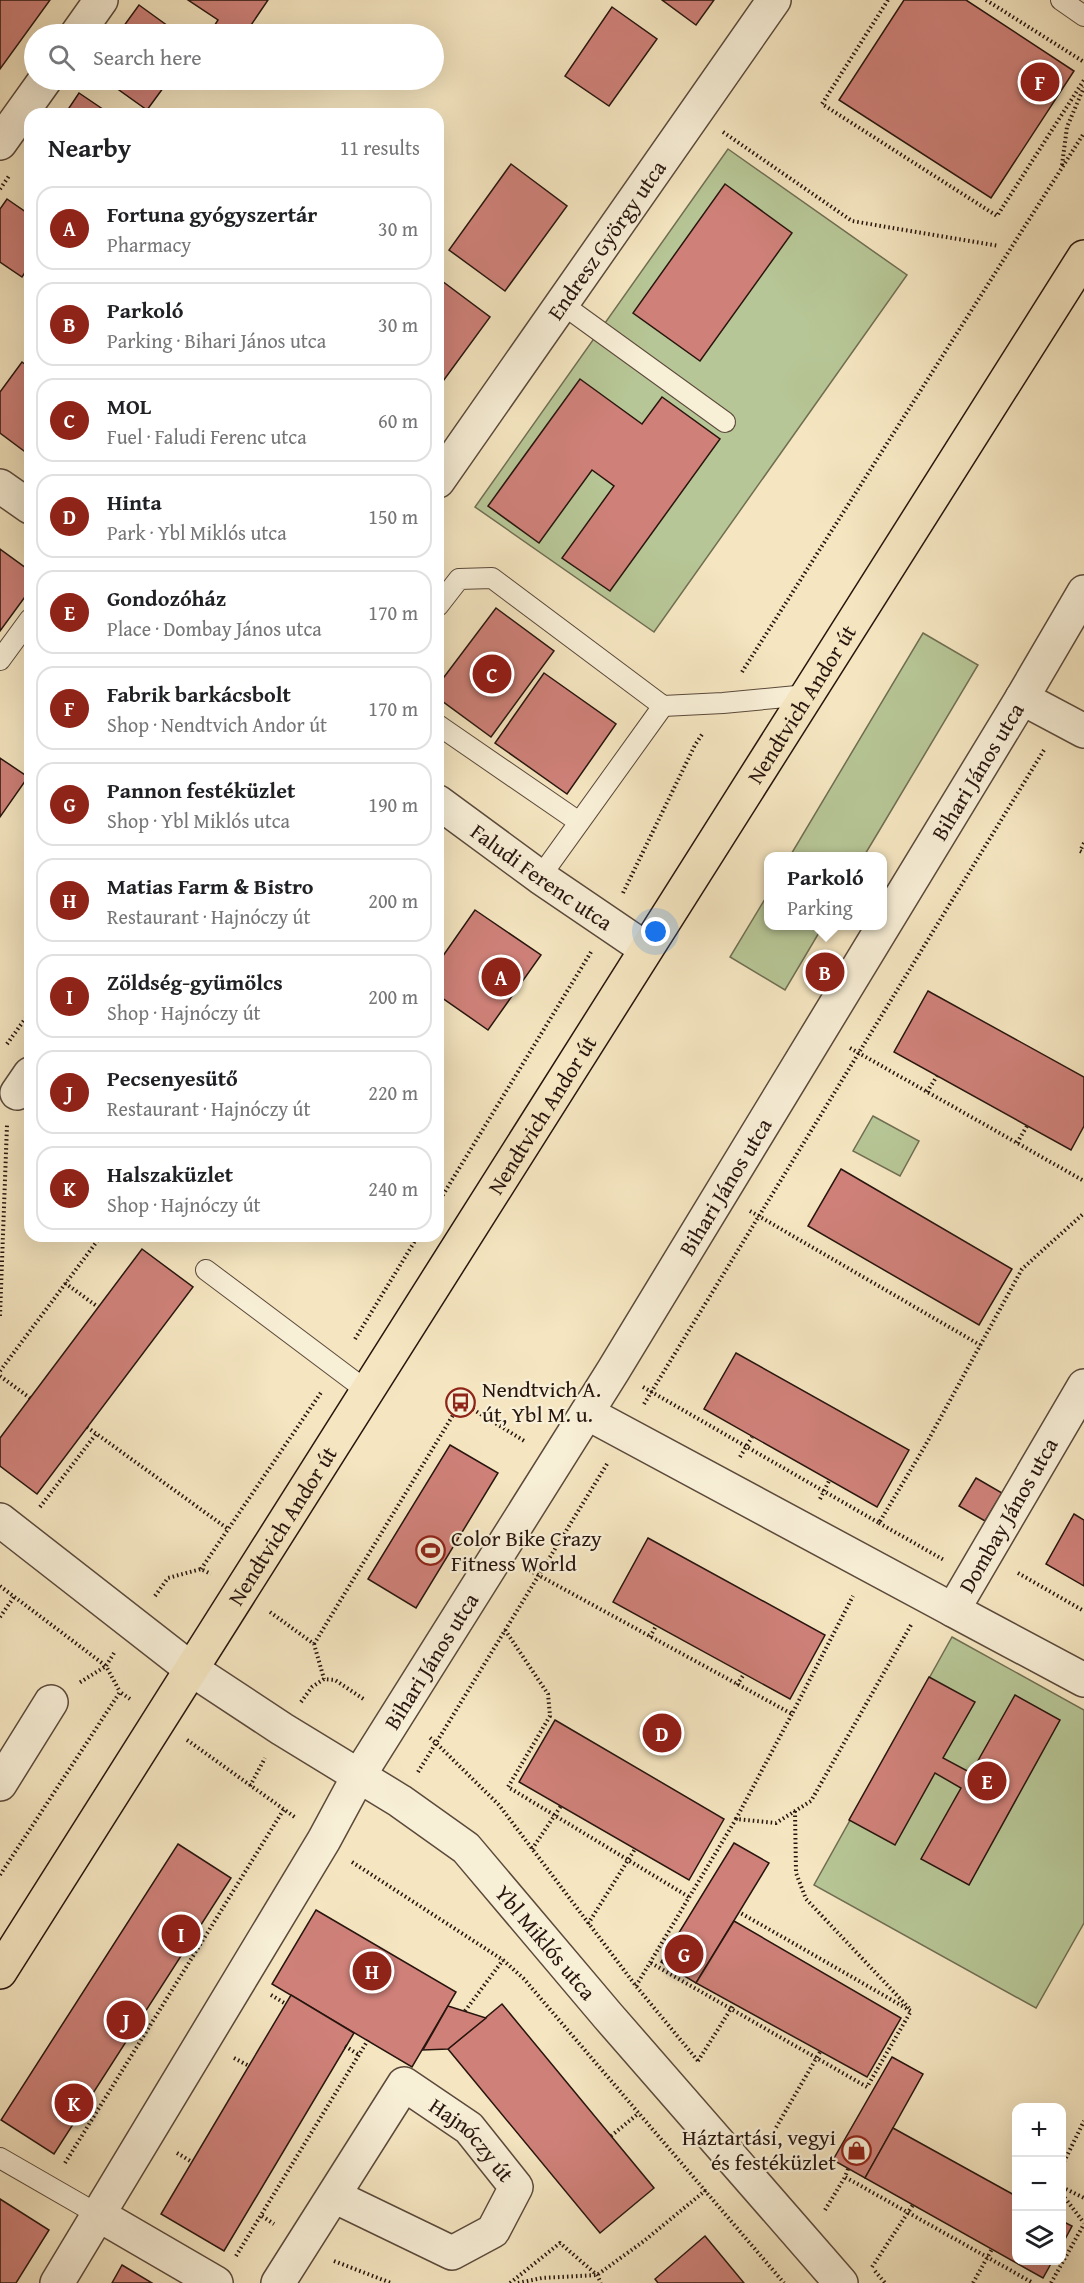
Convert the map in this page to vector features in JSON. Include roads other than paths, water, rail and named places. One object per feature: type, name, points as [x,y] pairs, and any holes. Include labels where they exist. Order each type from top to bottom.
[{"type":"main road","name":"Nendtvich Andor út","points":[[0,1972],[1084,256]]},
{"type":"street","points":[[83,24],[101,0]]},
{"type":"street","name":"Endresz György utca","points":[[444,472],[774,0]]},
{"type":"street","points":[[25,108],[38,90]]},
{"type":"street","points":[[0,143],[24,109]]},
{"type":"street","points":[[0,486],[24,503]]},
{"type":"street","name":"Bihari János utca","points":[[887,920],[1084,592]]},
{"type":"street","points":[[1022,698],[1084,731]]},
{"type":"street","name":"Faludi Ferenc utca","points":[[444,806],[540,877],[646,949]]},
{"type":"street","name":"Bihari János utca","points":[[358,1777],[613,1371],[881,930]]},
{"type":"street","name":"Dombay János utca","points":[[1084,1386],[973,1576],[940,1603],[1084,1680]]},
{"type":"street","points":[[587,1413],[940,1603]]},
{"type":"street","name":"Ybl Miklós utca","points":[[0,1520],[191,1669],[358,1777],[400,1801],[466,1848],[608,2016],[841,2283]]},
{"type":"street","points":[[0,1784],[51,1702]]},
{"type":"street","points":[[57,2283],[96,2201],[324,1840],[358,1777]]},
{"type":"street","name":"Hajnóczy út","points":[[278,2283],[404,2084],[469,2128],[516,2187],[493,2231],[452,2253],[334,2196]]},
{"type":"street","points":[[96,2201],[216,2283]]},
{"type":"lane","points":[[1061,0],[1084,16]]},
{"type":"lane","points":[[562,304],[725,422]]},
{"type":"lane","points":[[444,598],[459,579],[492,578],[663,706],[807,695]]},
{"type":"lane","points":[[0,660],[24,627]]},
{"type":"lane","points":[[540,877],[663,706]]},
{"type":"lane","points":[[444,729],[579,822]]},
{"type":"lane","points":[[206,1270],[367,1391]]},
{"type":"lane","points":[[0,2158],[96,2201]]},
{"type":"place","name":"Fabrik barkácsbolt","points":[[1040,82]]},
{"type":"place","name":"MOL","points":[[492,674]]},
{"type":"place","name":"Parkoló","points":[[825,972]]},
{"type":"place","name":"Fortuna gyógyszertár","points":[[501,977]]},
{"type":"place","name":"Nendtvich A. út, Ybl M. u.","points":[[461,1402]]},
{"type":"place","name":"Color Bike Crazy Fitness World","points":[[430,1551]]},
{"type":"place","name":"Hinta","points":[[662,1733]]},
{"type":"place","name":"Gondozóház","points":[[987,1781]]},
{"type":"place","name":"Zöldség-gyümölcs","points":[[181,1934]]},
{"type":"place","name":"Pannon festéküzlet","points":[[684,1954]]},
{"type":"place","name":"Matias Farm & Bistro","points":[[372,1971]]},
{"type":"place","name":"Pecsenyesütő","points":[[126,2020]]},
{"type":"place","name":"Halszaküzlet","points":[[74,2103]]},
{"type":"place","name":"Háztartási, vegyi és festéküzlet","points":[[857,2150]]}]
